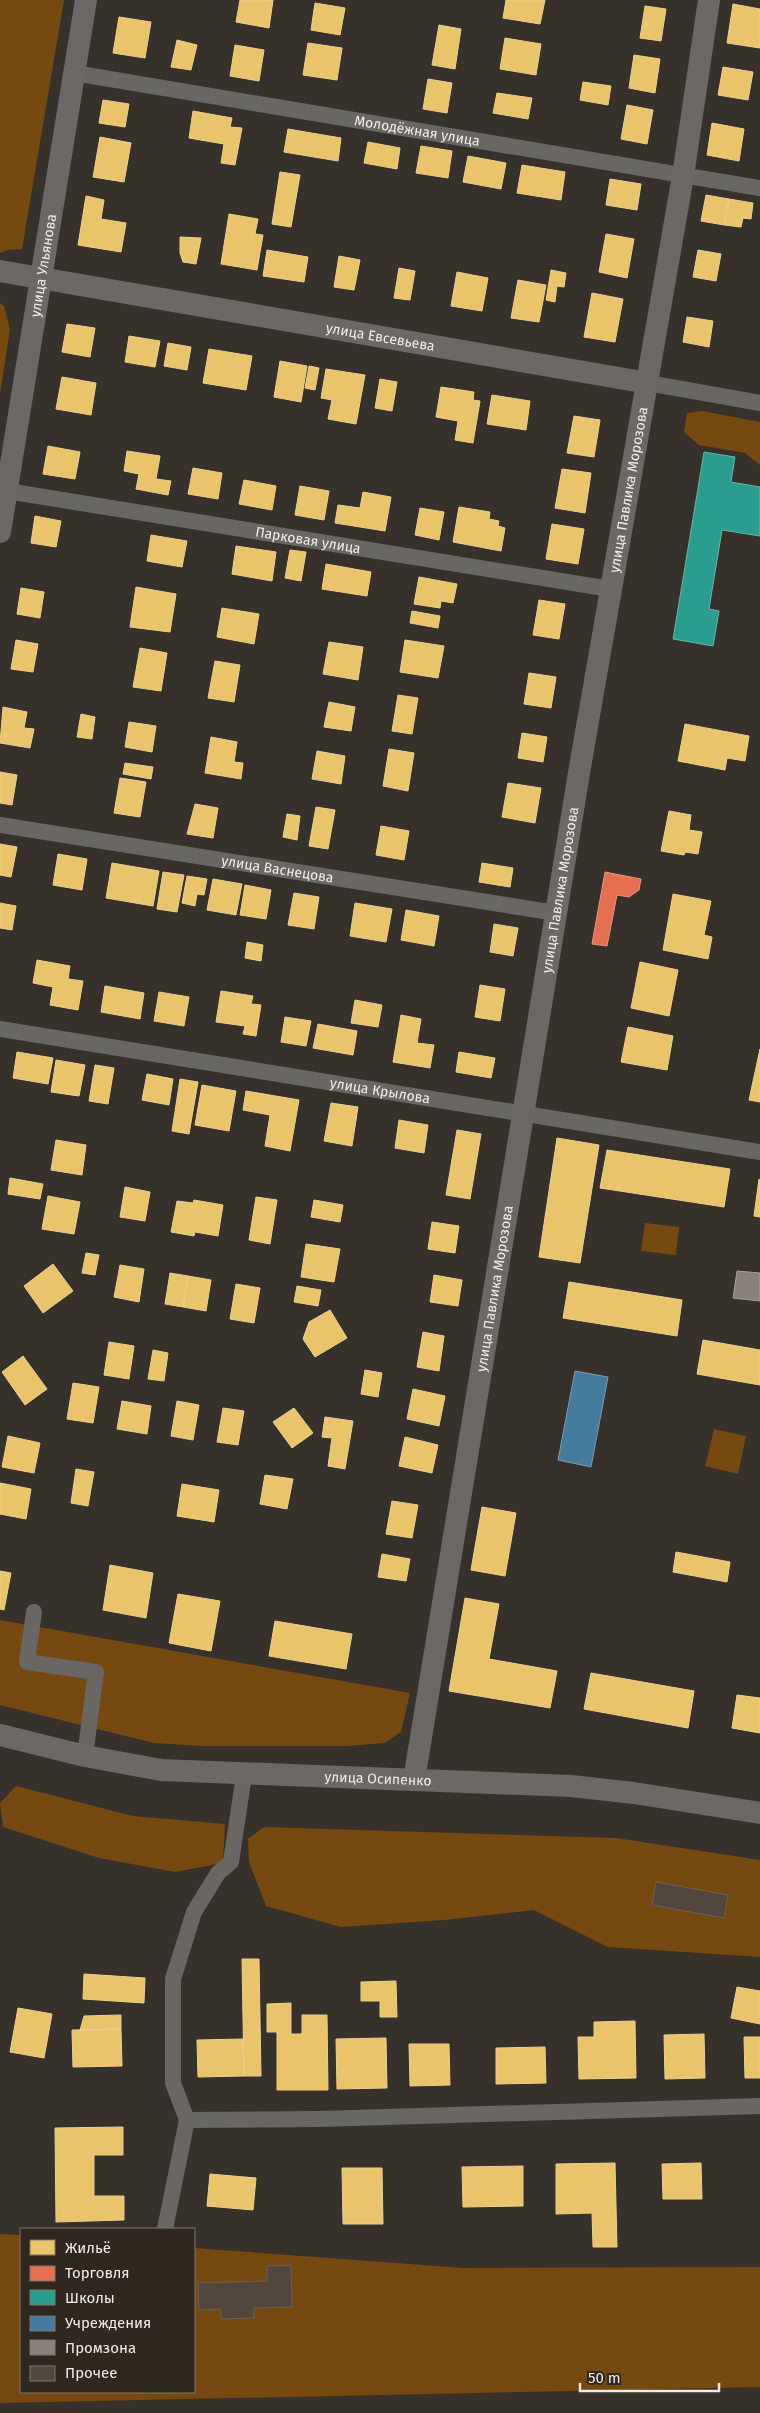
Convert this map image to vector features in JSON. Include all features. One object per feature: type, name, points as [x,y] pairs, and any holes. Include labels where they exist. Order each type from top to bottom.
[{"type":"street","name":"улица Ульянова","points":[[0,532],[86,0]]},
{"type":"street","name":"улица Павлика Морозова","points":[[414,1780],[610,589],[648,383],[683,176],[709,0]]},
{"type":"street","name":"Молодёжная улица","points":[[74,73],[760,188]]},
{"type":"street","name":"улица Евсевьева","points":[[0,271],[760,403]]},
{"type":"street","name":"Парковая улица","points":[[7,490],[610,589]]},
{"type":"street","name":"улица Васнецова","points":[[0,825],[556,913]]},
{"type":"street","name":"улица Крылова","points":[[0,1028],[760,1152]]},
{"type":"street","points":[[34,1612],[27,1662],[96,1672],[85,1756]]},
{"type":"street","name":"улица Осипенко","points":[[0,1735],[85,1756],[161,1770],[244,1775],[579,1787],[634,1793],[760,1813]]},
{"type":"street","points":[[165,2228],[187,2120],[173,2083],[173,1979],[194,1912],[218,1873],[231,1862],[244,1775]]},
{"type":"street","points":[[187,2120],[319,2119],[760,2106]]},
{"type":"shaded area","points":[[0,0],[64,0],[22,249],[8,250],[0,253]]},
{"type":"shaded area","points":[[0,303],[4,306],[10,329],[0,395]]},
{"type":"shaded area","points":[[702,411],[760,422],[760,465],[745,453],[699,445],[684,432],[687,413]]},
{"type":"shaded area","points":[[645,1223],[679,1227],[676,1255],[641,1251]]},
{"type":"shaded area","points":[[714,1429],[746,1436],[738,1474],[705,1466]]},
{"type":"shaded area","points":[[0,1620],[410,1693],[401,1732],[385,1743],[347,1746],[201,1746],[154,1743],[0,1705]]},
{"type":"shaded area","points":[[16,1786],[133,1816],[225,1824],[223,1863],[175,1872],[99,1858],[3,1827],[0,1803]]},
{"type":"shaded area","points":[[264,1827],[616,1838],[760,1860],[760,1957],[608,1947],[534,1910],[444,1920],[341,1927],[266,1906],[249,1862],[248,1839]]},
{"type":"shaded area","points":[[0,2234],[20,2235],[20,2393],[195,2393],[195,2248],[464,2268],[760,2267],[760,2387],[0,2403]]},
{"type":"building: Жильё","points":[[240,0],[273,0],[269,28],[236,22]]},
{"type":"building: Жильё","points":[[506,0],[545,0],[540,24],[503,18]]},
{"type":"building: Жильё","points":[[315,3],[345,8],[340,35],[311,30]]},
{"type":"building: Жильё","points":[[733,4],[760,9],[760,48],[727,43]]},
{"type":"building: Жильё","points":[[645,6],[666,9],[661,41],[640,38]]},
{"type":"building: Жильё","points":[[119,17],[151,22],[145,58],[113,53]]},
{"type":"building: Жильё","points":[[439,25],[461,29],[455,69],[432,65]]},
{"type":"building: Жильё","points":[[505,38],[541,44],[536,75],[500,69]]},
{"type":"building: Жильё","points":[[177,40],[197,45],[191,70],[171,67]]},
{"type":"building: Жильё","points":[[308,43],[342,48],[337,80],[303,75]]},
{"type":"building: Жильё","points":[[235,45],[264,50],[259,81],[230,76]]},
{"type":"building: Жильё","points":[[634,55],[660,59],[655,93],[629,88]]},
{"type":"building: Жильё","points":[[723,67],[753,72],[748,100],[718,95]]},
{"type":"building: Жильё","points":[[428,79],[452,83],[447,113],[423,109]]},
{"type":"building: Жильё","points":[[583,82],[611,86],[608,105],[580,100]]},
{"type":"building: Жильё","points":[[497,93],[532,98],[528,119],[493,113]]},
{"type":"building: Жильё","points":[[103,100],[129,104],[125,127],[99,123]]},
{"type":"building: Жильё","points":[[627,105],[653,110],[647,144],[621,139]]},
{"type":"building: Жильё","points":[[193,111],[232,118],[230,127],[242,128],[235,165],[221,163],[224,144],[189,138]]},
{"type":"building: Жильё","points":[[712,123],[744,129],[739,161],[707,155]]},
{"type":"building: Жильё","points":[[288,129],[341,138],[338,161],[284,152]]},
{"type":"building: Жильё","points":[[100,137],[131,143],[124,182],[93,177]]},
{"type":"building: Жильё","points":[[368,142],[400,148],[397,169],[364,163]]},
{"type":"building: Жильё","points":[[421,146],[452,151],[448,178],[416,173]]},
{"type":"building: Жильё","points":[[468,156],[506,163],[501,189],[463,182]]},
{"type":"building: Жильё","points":[[522,165],[565,172],[561,200],[517,193]]},
{"type":"building: Жильё","points":[[280,172],[300,175],[291,227],[272,224]]},
{"type":"building: Жильё","points":[[610,179],[641,184],[637,210],[606,205]]},
{"type":"building: Жильё","points":[[706,195],[729,199],[724,225],[701,221]]},
{"type":"building: Жильё","points":[[86,196],[104,200],[101,219],[126,223],[121,252],[78,245]]},
{"type":"building: Жильё","points":[[729,199],[753,203],[751,219],[743,218],[741,227],[724,225]]},
{"type":"building: Жильё","points":[[229,214],[258,219],[255,234],[263,235],[257,270],[221,264]]},
{"type":"building: Жильё","points":[[606,234],[634,239],[627,278],[599,272]]},
{"type":"building: Жильё","points":[[180,237],[201,238],[196,264],[183,262],[180,253]]},
{"type":"building: Жильё","points":[[267,250],[308,257],[304,282],[263,276]]},
{"type":"building: Жильё","points":[[698,250],[721,254],[716,281],[693,277]]},
{"type":"building: Жильё","points":[[339,256],[360,260],[354,290],[334,287]]},
{"type":"building: Жильё","points":[[399,268],[415,271],[410,300],[394,298]]},
{"type":"building: Жильё","points":[[551,270],[566,273],[564,287],[557,286],[555,302],[546,300]]},
{"type":"building: Жильё","points":[[457,272],[488,278],[482,311],[451,306]]},
{"type":"building: Жильё","points":[[518,280],[546,285],[539,322],[511,318]]},
{"type":"building: Жильё","points":[[592,293],[623,299],[615,342],[584,337]]},
{"type":"building: Жильё","points":[[687,317],[713,321],[709,347],[683,342]]},
{"type":"building: Жильё","points":[[67,324],[95,328],[90,357],[62,352]]},
{"type":"building: Жильё","points":[[129,336],[160,341],[155,367],[125,362]]},
{"type":"building: Жильё","points":[[168,343],[191,347],[187,370],[164,366]]},
{"type":"building: Жильё","points":[[209,349],[252,356],[246,390],[203,383]]},
{"type":"building: Жильё","points":[[280,361],[307,366],[301,402],[274,397]]},
{"type":"building: Жильё","points":[[309,366],[319,368],[315,390],[305,388]]},
{"type":"building: Жильё","points":[[326,369],[365,375],[356,424],[328,419],[332,400],[321,398]]},
{"type":"building: Жильё","points":[[62,377],[96,383],[91,415],[56,409]]},
{"type":"building: Жильё","points":[[380,379],[397,382],[392,411],[375,408]]},
{"type":"building: Жильё","points":[[441,387],[474,392],[473,400],[480,401],[473,443],[455,440],[458,421],[436,417]]},
{"type":"building: Жильё","points":[[492,395],[530,401],[526,430],[487,424]]},
{"type":"building: Жильё","points":[[574,416],[600,420],[594,457],[567,453]]},
{"type":"building: Жильё","points":[[48,446],[80,452],[75,479],[43,474]]},
{"type":"building: Жильё","points":[[127,451],[160,456],[156,479],[171,481],[168,495],[136,489],[139,474],[124,471]]},
{"type":"building: Жильё","points":[[193,468],[222,473],[218,499],[188,494]]},
{"type":"building: Жильё","points":[[562,469],[591,473],[585,513],[555,508]]},
{"type":"building: Жильё","points":[[244,480],[276,486],[272,510],[239,504]]},
{"type":"building: Жильё","points":[[300,486],[329,491],[324,520],[295,515]]},
{"type":"building: Жильё","points":[[363,492],[391,497],[385,531],[335,523],[338,505],[360,508]]},
{"type":"building: Жильё","points":[[459,507],[490,512],[489,519],[499,521],[498,526],[505,528],[501,551],[453,542]]},
{"type":"building: Жильё","points":[[420,508],[444,512],[439,540],[415,535]]},
{"type":"building: Жильё","points":[[35,516],[61,521],[56,547],[31,543]]},
{"type":"building: Жильё","points":[[552,524],[584,529],[578,564],[546,559]]},
{"type":"building: Жильё","points":[[151,535],[187,541],[182,567],[147,561]]},
{"type":"building: Жильё","points":[[236,546],[276,552],[272,581],[232,574]]},
{"type":"building: Жильё","points":[[290,550],[306,552],[301,581],[285,578]]},
{"type":"building: Жильё","points":[[326,564],[371,572],[367,596],[322,589]]},
{"type":"building: Жильё","points":[[419,577],[457,584],[453,603],[441,601],[440,608],[414,604]]},
{"type":"building: Жильё","points":[[136,587],[176,594],[170,632],[130,627]]},
{"type":"building: Жильё","points":[[21,588],[44,592],[40,618],[17,614]]},
{"type":"building: Жильё","points":[[539,600],[565,604],[559,639],[533,635]]},
{"type":"building: Жильё","points":[[222,608],[259,614],[254,644],[217,637]]},
{"type":"building: Жильё","points":[[412,611],[440,616],[438,628],[410,623]]},
{"type":"building: Жильё","points":[[16,640],[38,644],[33,672],[11,669]]},
{"type":"building: Жильё","points":[[405,640],[444,646],[438,678],[400,672]]},
{"type":"building: Жильё","points":[[329,642],[363,647],[358,680],[323,674]]},
{"type":"building: Жильё","points":[[140,648],[167,653],[161,691],[133,687]]},
{"type":"building: Жильё","points":[[215,661],[240,665],[234,702],[208,698]]},
{"type":"building: Жильё","points":[[529,673],[556,677],[551,708],[524,704]]},
{"type":"building: Жильё","points":[[398,695],[418,698],[412,734],[392,731]]},
{"type":"building: Жильё","points":[[329,702],[355,707],[351,731],[324,727]]},
{"type":"building: Жильё","points":[[3,707],[27,712],[24,728],[34,729],[30,748],[0,743]]},
{"type":"building: Жильё","points":[[81,714],[95,717],[92,739],[77,737]]},
{"type":"building: Жильё","points":[[129,722],[156,726],[152,752],[125,747]]},
{"type":"building: Жильё","points":[[685,724],[749,736],[745,761],[727,758],[725,770],[678,761]]},
{"type":"building: Жильё","points":[[522,733],[547,737],[543,762],[518,758]]},
{"type":"building: Жильё","points":[[211,737],[237,742],[234,762],[243,763],[241,779],[205,773]]},
{"type":"building: Жильё","points":[[389,749],[414,753],[408,791],[383,786]]},
{"type":"building: Жильё","points":[[317,751],[345,756],[341,784],[312,779]]},
{"type":"building: Жильё","points":[[125,763],[153,767],[151,779],[123,774]]},
{"type":"building: Жильё","points":[[0,772],[17,775],[12,805],[0,803]]},
{"type":"building: Жильё","points":[[120,778],[146,782],[140,817],[114,813]]},
{"type":"building: Жильё","points":[[508,783],[541,788],[535,823],[502,817]]},
{"type":"building: Жильё","points":[[195,804],[218,808],[213,838],[187,834]]},
{"type":"building: Жильё","points":[[316,807],[335,810],[328,849],[309,846]]},
{"type":"building: Жильё","points":[[669,811],[691,815],[689,830],[702,832],[698,854],[685,852],[684,855],[661,851]]},
{"type":"building: Жильё","points":[[287,814],[300,816],[297,840],[283,837]]},
{"type":"building: Жильё","points":[[381,826],[409,831],[404,860],[376,855]]},
{"type":"building: Жильё","points":[[0,844],[17,847],[11,877],[0,875]]},
{"type":"building: Жильё","points":[[58,854],[87,859],[82,890],[53,885]]},
{"type":"building: Жильё","points":[[112,863],[159,871],[153,906],[106,898]]},
{"type":"building: Жильё","points":[[482,863],[513,868],[510,887],[479,882]]},
{"type":"building: Жильё","points":[[163,872],[184,875],[177,912],[157,909]]},
{"type":"building: Жильё","points":[[187,876],[207,879],[204,895],[197,894],[195,906],[182,903]]},
{"type":"building: Жильё","points":[[213,879],[242,884],[236,915],[207,910]]},
{"type":"building: Жильё","points":[[245,885],[271,890],[266,919],[240,915]]},
{"type":"building: Жильё","points":[[294,893],[319,897],[314,929],[288,925]]},
{"type":"building: Жильё","points":[[673,894],[711,901],[704,935],[712,937],[708,959],[663,950]]},
{"type":"building: Жильё","points":[[0,903],[16,906],[12,930],[0,928]]},
{"type":"building: Жильё","points":[[355,903],[392,909],[386,942],[350,936]]},
{"type":"building: Жильё","points":[[406,910],[439,916],[434,946],[401,940]]},
{"type":"building: Жильё","points":[[494,924],[518,928],[513,956],[490,952]]},
{"type":"building: Жильё","points":[[247,942],[263,945],[261,961],[245,958]]},
{"type":"building: Жильё","points":[[37,960],[70,966],[68,979],[83,981],[78,1010],[50,1005],[53,987],[33,983]]},
{"type":"building: Жильё","points":[[640,962],[678,970],[669,1016],[631,1008]]},
{"type":"building: Жильё","points":[[480,985],[505,989],[500,1021],[475,1017]]},
{"type":"building: Жильё","points":[[105,986],[144,993],[140,1019],[101,1012]]},
{"type":"building: Жильё","points":[[221,991],[253,996],[251,1004],[261,1005],[256,1036],[243,1034],[245,1026],[216,1022]]},
{"type":"building: Жильё","points":[[159,992],[189,997],[184,1026],[154,1021]]},
{"type":"building: Жильё","points":[[355,1000],[382,1005],[378,1027],[351,1023]]},
{"type":"building: Жильё","points":[[401,1015],[421,1019],[417,1043],[434,1045],[430,1068],[393,1062]]},
{"type":"building: Жильё","points":[[285,1017],[311,1021],[306,1046],[281,1042]]},
{"type":"building: Жильё","points":[[318,1024],[357,1031],[353,1055],[313,1048]]},
{"type":"building: Жильё","points":[[628,1027],[673,1036],[667,1070],[621,1062]]},
{"type":"building: Жильё","points":[[760,1049],[760,1102],[749,1100]]},
{"type":"building: Жильё","points":[[17,1052],[53,1058],[48,1084],[13,1078]]},
{"type":"building: Жильё","points":[[459,1052],[495,1058],[491,1078],[456,1072]]},
{"type":"building: Жильё","points":[[56,1060],[85,1065],[79,1096],[51,1092]]},
{"type":"building: Жильё","points":[[95,1065],[114,1068],[108,1104],[89,1101]]},
{"type":"building: Жильё","points":[[147,1074],[173,1079],[169,1105],[142,1100]]},
{"type":"building: Жильё","points":[[180,1079],[198,1082],[189,1134],[172,1131]]},
{"type":"building: Жильё","points":[[202,1085],[236,1091],[229,1131],[195,1125]]},
{"type":"building: Жильё","points":[[246,1091],[299,1100],[290,1151],[265,1146],[270,1115],[243,1110]]},
{"type":"building: Жильё","points":[[331,1103],[358,1107],[352,1146],[324,1141]]},
{"type":"building: Жильё","points":[[399,1120],[428,1125],[424,1153],[395,1148]]},
{"type":"building: Жильё","points":[[457,1130],[481,1134],[470,1199],[446,1195]]},
{"type":"building: Жильё","points":[[557,1138],[599,1145],[580,1263],[539,1257]]},
{"type":"building: Жильё","points":[[56,1140],[86,1145],[82,1175],[51,1170]]},
{"type":"building: Жильё","points":[[607,1150],[730,1169],[724,1207],[600,1188]]},
{"type":"building: Жильё","points":[[10,1178],[43,1184],[40,1199],[8,1194]]},
{"type":"building: Жильё","points":[[760,1180],[760,1217],[754,1216]]},
{"type":"building: Жильё","points":[[125,1187],[150,1192],[145,1221],[120,1217]]},
{"type":"building: Жильё","points":[[48,1196],[80,1202],[74,1234],[42,1229]]},
{"type":"building: Жильё","points":[[256,1197],[277,1200],[270,1244],[249,1240]]},
{"type":"building: Жильё","points":[[194,1200],[223,1205],[218,1236],[195,1232],[194,1236],[171,1232],[177,1201],[193,1203]]},
{"type":"building: Жильё","points":[[314,1200],[343,1205],[340,1222],[311,1217]]},
{"type":"building: Жильё","points":[[432,1222],[459,1226],[455,1253],[428,1249]]},
{"type":"building: Жильё","points":[[306,1244],[340,1249],[334,1282],[301,1277]]},
{"type":"building: Жильё","points":[[86,1253],[99,1255],[95,1275],[82,1273]]},
{"type":"building: Жильё","points":[[53,1264],[73,1291],[43,1313],[24,1286]]},
{"type":"building: Жильё","points":[[120,1265],[144,1269],[139,1302],[114,1297]]},
{"type":"building: Жильё","points":[[170,1273],[188,1276],[183,1307],[165,1304]]},
{"type":"building: Жильё","points":[[434,1275],[462,1280],[458,1306],[430,1302]]},
{"type":"building: Жильё","points":[[188,1276],[211,1280],[206,1311],[183,1307]]},
{"type":"building: Жильё","points":[[569,1282],[682,1300],[677,1336],[563,1318]]},
{"type":"building: Жильё","points":[[236,1284],[260,1288],[254,1323],[230,1319]]},
{"type":"building: Жильё","points":[[297,1286],[321,1290],[318,1306],[294,1302]]},
{"type":"building: Жильё","points":[[330,1310],[347,1338],[315,1357],[303,1339],[309,1322]]},
{"type":"building: Жильё","points":[[423,1332],[444,1336],[439,1371],[417,1367]]},
{"type":"building: Жильё","points":[[703,1340],[760,1350],[760,1385],[697,1374]]},
{"type":"building: Жильё","points":[[109,1342],[134,1346],[129,1379],[104,1375]]},
{"type":"building: Жильё","points":[[153,1350],[168,1353],[164,1381],[148,1379]]},
{"type":"building: Жильё","points":[[23,1356],[47,1389],[25,1405],[2,1372]]},
{"type":"building: Жильё","points":[[365,1370],[382,1373],[378,1397],[361,1394]]},
{"type":"building: Жильё","points":[[73,1383],[99,1387],[93,1423],[67,1419]]},
{"type":"building: Жильё","points":[[413,1389],[445,1396],[439,1426],[407,1419]]},
{"type":"building: Жильё","points":[[122,1401],[151,1406],[147,1434],[117,1429]]},
{"type":"building: Жильё","points":[[177,1401],[199,1405],[193,1440],[171,1436]]},
{"type":"building: Жильё","points":[[223,1408],[244,1411],[238,1445],[217,1442]]},
{"type":"building: Жильё","points":[[294,1408],[313,1433],[292,1448],[273,1422]]},
{"type":"building: Жильё","points":[[325,1417],[353,1421],[345,1469],[328,1466],[332,1438],[322,1437]]},
{"type":"building: Жильё","points":[[8,1436],[40,1443],[34,1473],[2,1467]]},
{"type":"building: Жильё","points":[[405,1437],[438,1445],[432,1473],[399,1466]]},
{"type":"building: Жильё","points":[[76,1469],[94,1472],[88,1506],[71,1503]]},
{"type":"building: Жильё","points":[[265,1475],[293,1479],[287,1509],[260,1504]]},
{"type":"building: Жильё","points":[[0,1483],[31,1489],[26,1519],[0,1514]]},
{"type":"building: Жильё","points":[[182,1484],[219,1490],[214,1522],[177,1516]]},
{"type":"building: Жильё","points":[[392,1501],[418,1505],[412,1538],[386,1534]]},
{"type":"building: Жильё","points":[[482,1507],[516,1513],[505,1576],[471,1570]]},
{"type":"building: Жильё","points":[[676,1552],[730,1562],[727,1582],[673,1572]]},
{"type":"building: Жильё","points":[[382,1554],[410,1559],[406,1581],[378,1577]]},
{"type":"building: Жильё","points":[[110,1565],[153,1573],[146,1618],[103,1610]]},
{"type":"building: Жильё","points":[[0,1571],[11,1573],[4,1610],[0,1609]]},
{"type":"building: Жильё","points":[[178,1594],[220,1601],[211,1651],[169,1643]]},
{"type":"building: Жильё","points":[[465,1598],[499,1604],[489,1659],[557,1671],[550,1708],[449,1691]]},
{"type":"building: Жильё","points":[[275,1621],[352,1634],[346,1669],[269,1656]]},
{"type":"building: Жильё","points":[[591,1673],[694,1691],[688,1728],[584,1709]]},
{"type":"building: Жильё","points":[[737,1695],[760,1698],[760,1733],[732,1728]]},
{"type":"building: Жильё","points":[[242,1959],[259,1959],[261,2076],[244,2076]]},
{"type":"building: Жильё","points":[[84,1974],[145,1978],[144,2003],[83,1999]]},
{"type":"building: Жильё","points":[[396,1981],[397,2017],[380,2017],[380,2001],[361,2001],[361,1982]]},
{"type":"building: Жильё","points":[[737,1987],[760,1991],[760,2024],[731,2018]]},
{"type":"building: Жильё","points":[[291,2003],[291,2034],[302,2034],[302,2015],[327,2015],[328,2090],[277,2090],[277,2032],[267,2032],[267,2004]]},
{"type":"building: Жильё","points":[[18,2008],[52,2014],[44,2058],[10,2052]]},
{"type":"building: Жильё","points":[[121,2015],[121,2029],[80,2030],[84,2016]]},
{"type":"building: Жильё","points":[[635,2021],[636,2078],[579,2079],[578,2037],[594,2037],[594,2022]]},
{"type":"building: Жильё","points":[[121,2029],[122,2066],[73,2067],[72,2030]]},
{"type":"building: Жильё","points":[[704,2034],[705,2078],[665,2079],[664,2035]]},
{"type":"building: Жильё","points":[[744,2037],[760,2037],[760,2078],[745,2078]]},
{"type":"building: Жильё","points":[[386,2038],[387,2088],[337,2089],[336,2039]]},
{"type":"building: Жильё","points":[[243,2039],[244,2076],[198,2077],[197,2040]]},
{"type":"building: Жильё","points":[[409,2044],[449,2044],[450,2085],[410,2086]]},
{"type":"building: Жильё","points":[[545,2047],[546,2083],[496,2084],[496,2048]]},
{"type":"building: Жильё","points":[[123,2127],[123,2155],[94,2155],[94,2196],[124,2196],[124,2220],[56,2222],[55,2128]]},
{"type":"building: Жильё","points":[[615,2163],[617,2247],[593,2247],[592,2213],[556,2214],[556,2164]]},
{"type":"building: Жильё","points":[[701,2163],[702,2199],[663,2199],[662,2164]]},
{"type":"building: Жильё","points":[[523,2166],[523,2206],[463,2207],[462,2167]]},
{"type":"building: Жильё","points":[[342,2168],[382,2168],[383,2224],[343,2224]]},
{"type":"building: Жильё","points":[[210,2174],[256,2178],[253,2210],[207,2206]]},
{"type":"building: Торговля","points":[[605,872],[641,879],[639,890],[629,897],[617,895],[607,946],[592,944]]},
{"type":"building: Школы","points":[[704,452],[735,457],[731,482],[760,487],[760,536],[722,530],[709,609],[719,611],[713,646],[673,639]]},
{"type":"building: Учреждения","points":[[575,1371],[608,1377],[591,1467],[558,1460]]},
{"type":"building: Промзона","points":[[737,1271],[760,1273],[760,1301],[733,1298]]},
{"type":"building: Прочее","points":[[656,1882],[728,1895],[724,1918],[652,1905]]},
{"type":"building: Прочее","points":[[291,2265],[292,2307],[254,2308],[254,2318],[221,2319],[221,2309],[199,2310],[198,2283],[267,2281],[267,2266]]}]
